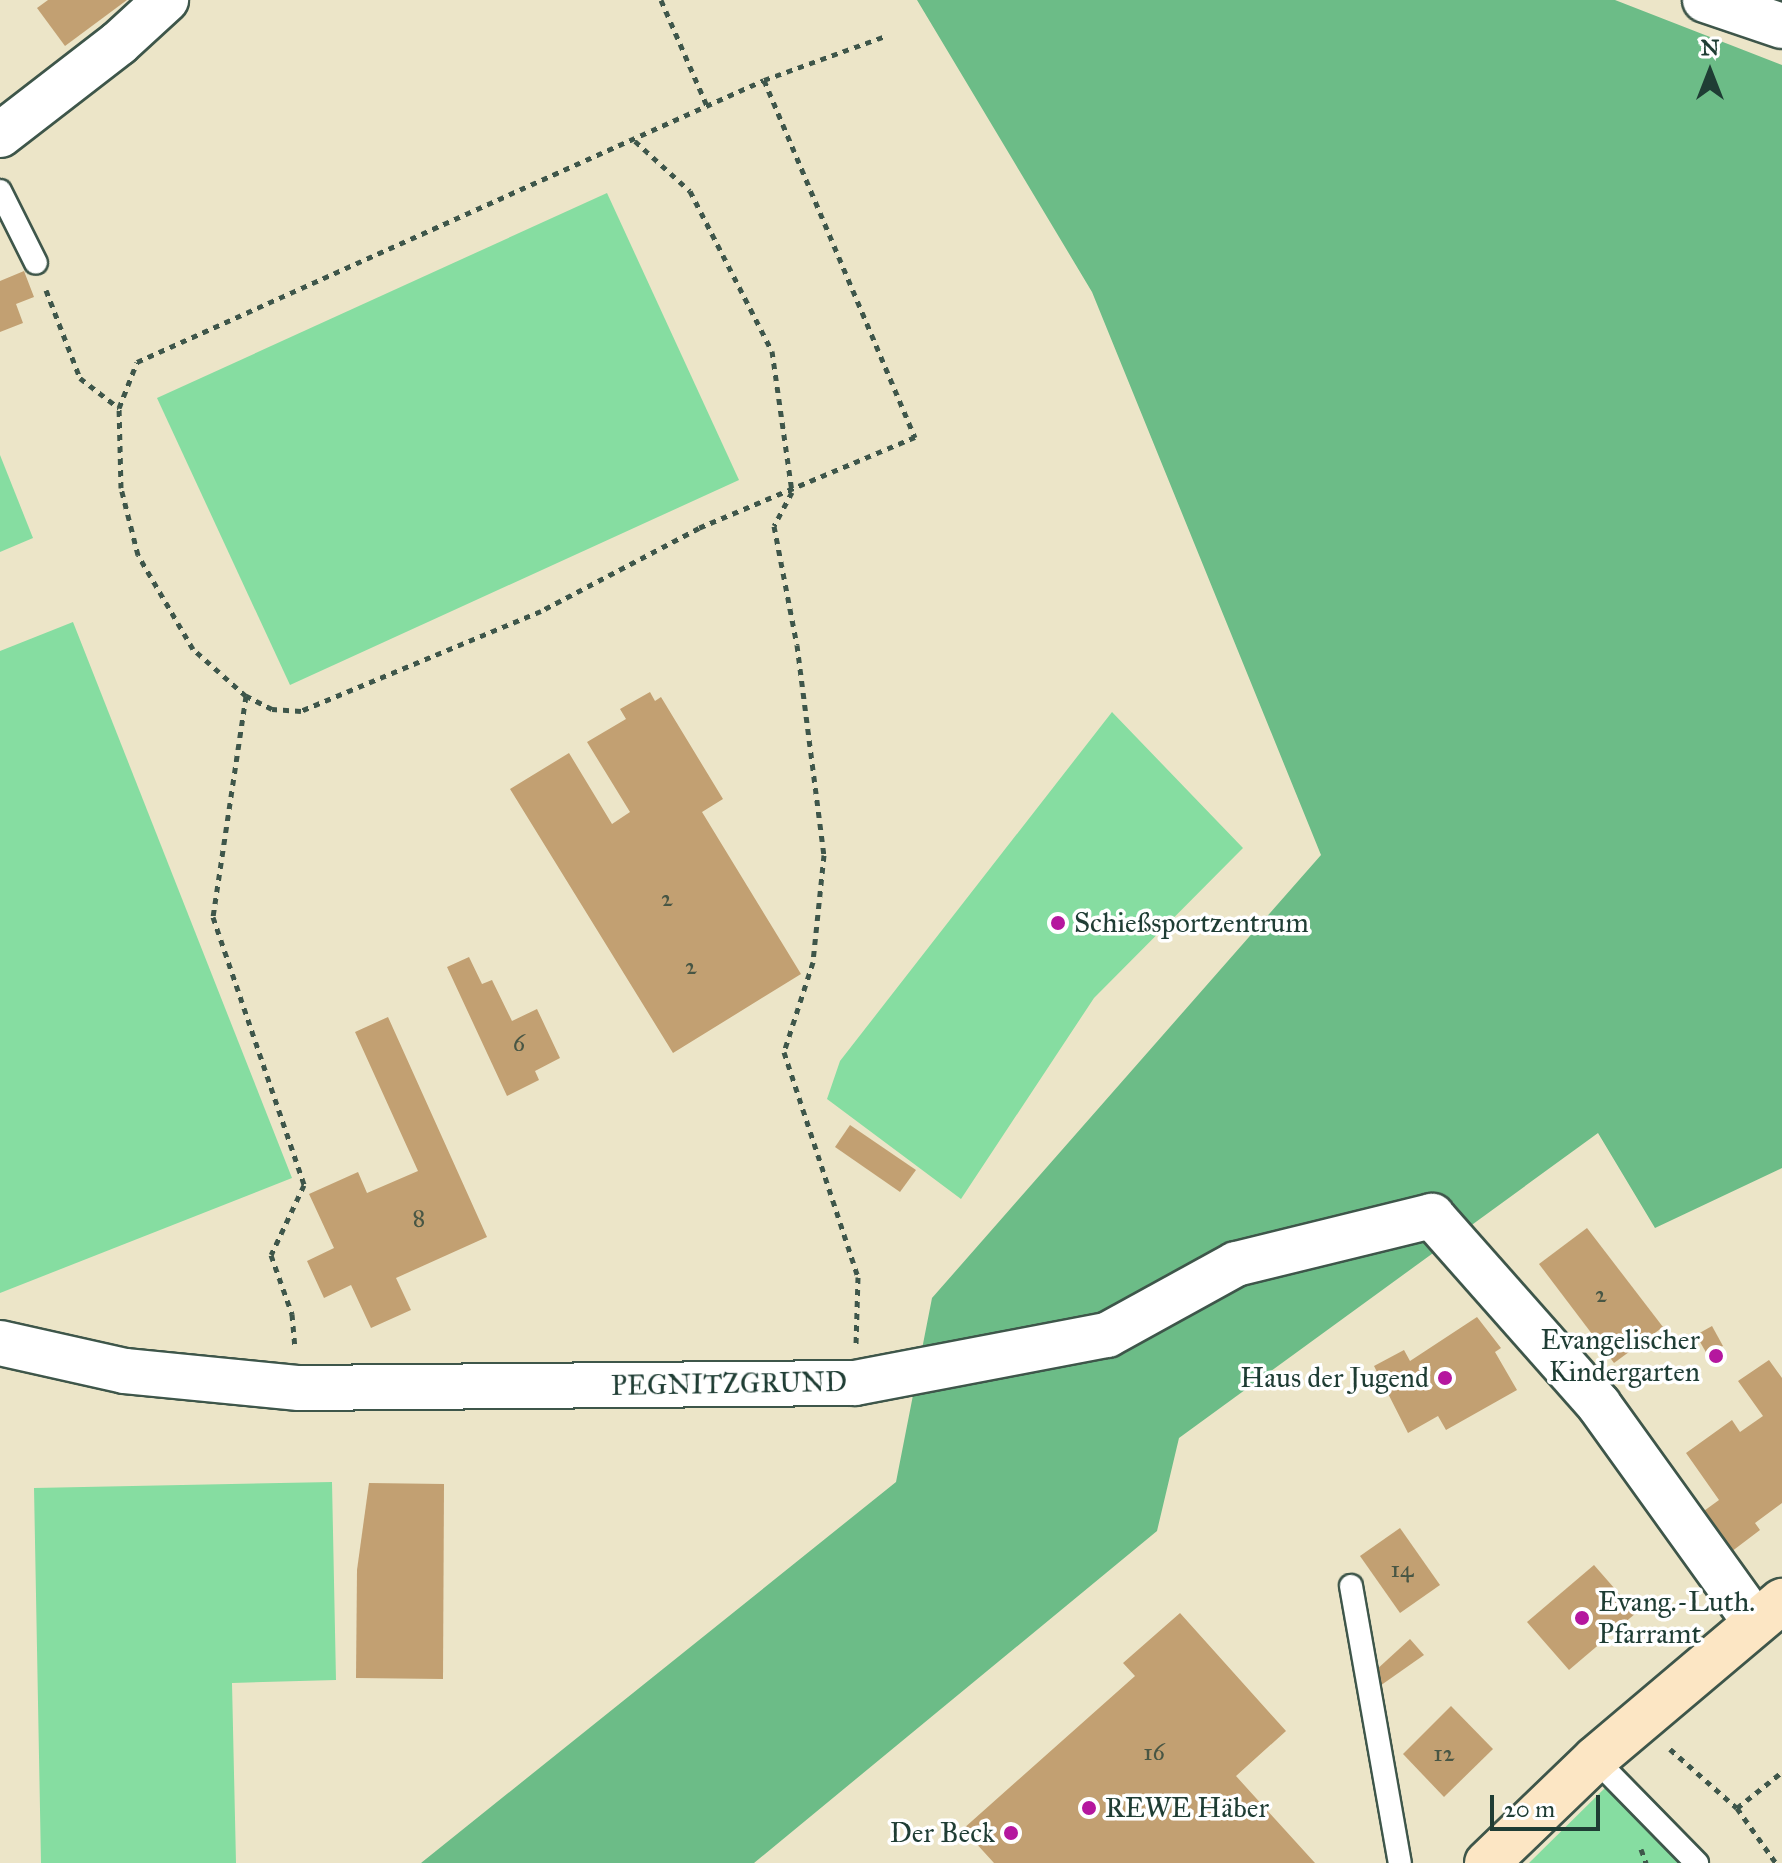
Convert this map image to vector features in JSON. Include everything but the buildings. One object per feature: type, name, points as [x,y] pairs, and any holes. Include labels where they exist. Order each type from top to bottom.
[{"type":"main road","points":[[1487,1863],[1595,1759],[1768,1611]]},
{"type":"street","points":[[0,135],[119,43],[166,0]]},
{"type":"street","points":[[1705,0],[1782,26]]},
{"type":"street","name":"PEGNITZGRUND","points":[[0,1343],[125,1371],[299,1388],[855,1383],[1107,1335],[1236,1264],[1432,1216],[1599,1405],[1768,1611]]},
{"type":"lane","points":[[0,191],[36,263]]},
{"type":"lane","points":[[1351,1586],[1400,1863]]},
{"type":"lane","points":[[1595,1759],[1697,1863]]},
{"type":"path","points":[[661,0],[708,108]]},
{"type":"path","points":[[764,80],[915,437],[792,492],[699,528],[513,623],[301,711],[272,709],[246,696],[193,649],[138,555],[121,488],[119,408],[137,362],[635,141],[764,80],[883,37]]},
{"type":"path","points":[[635,141],[690,191],[772,351],[792,492],[774,526],[797,645],[824,855],[813,962],[784,1052],[858,1277],[855,1383]]},
{"type":"path","points":[[36,263],[80,378],[119,408]]},
{"type":"path","points":[[246,696],[213,917],[304,1185],[271,1255],[292,1314],[299,1388]]},
{"type":"path","points":[[1638,1721],[1737,1808],[1776,1863]]},
{"type":"path","points":[[1737,1808],[1782,1772]]},
{"type":"path","points":[[1638,1863],[1641,1852]]},
{"type":"green space","points":[[917,0],[1615,0],[1782,65],[1782,1168],[1655,1228],[1598,1133],[1179,1438],[1157,1531],[754,1863],[421,1863],[896,1482],[932,1298],[1321,855],[1092,292]]},
{"type":"green space","points":[[607,193],[739,480],[290,685],[157,398]]},
{"type":"green space","points":[[0,455],[33,538],[0,552]]},
{"type":"green space","points":[[73,622],[292,1178],[0,1293],[0,651]]},
{"type":"green space","name":"Schießsportzentrum","points":[[1112,712],[1243,848],[1094,998],[961,1199],[827,1099],[840,1061]]},
{"type":"green space","points":[[332,1482],[336,1680],[232,1683],[236,1863],[41,1863],[34,1488]]},
{"type":"green space","points":[[1610,1783],[1684,1863],[1529,1863]]},
{"type":"place","name":"Schießsportzentrum","points":[[1058,923]]},
{"type":"place","name":"Evangelischer Kindergarten","points":[[1716,1356]]},
{"type":"place","name":"Haus der Jugend","points":[[1445,1378]]},
{"type":"place","name":"Evang.-Luth. Pfarramt","points":[[1582,1618]]},
{"type":"place","name":"REWE Häber","points":[[1089,1808]]},
{"type":"place","name":"Der Beck","points":[[1011,1833]]}]
